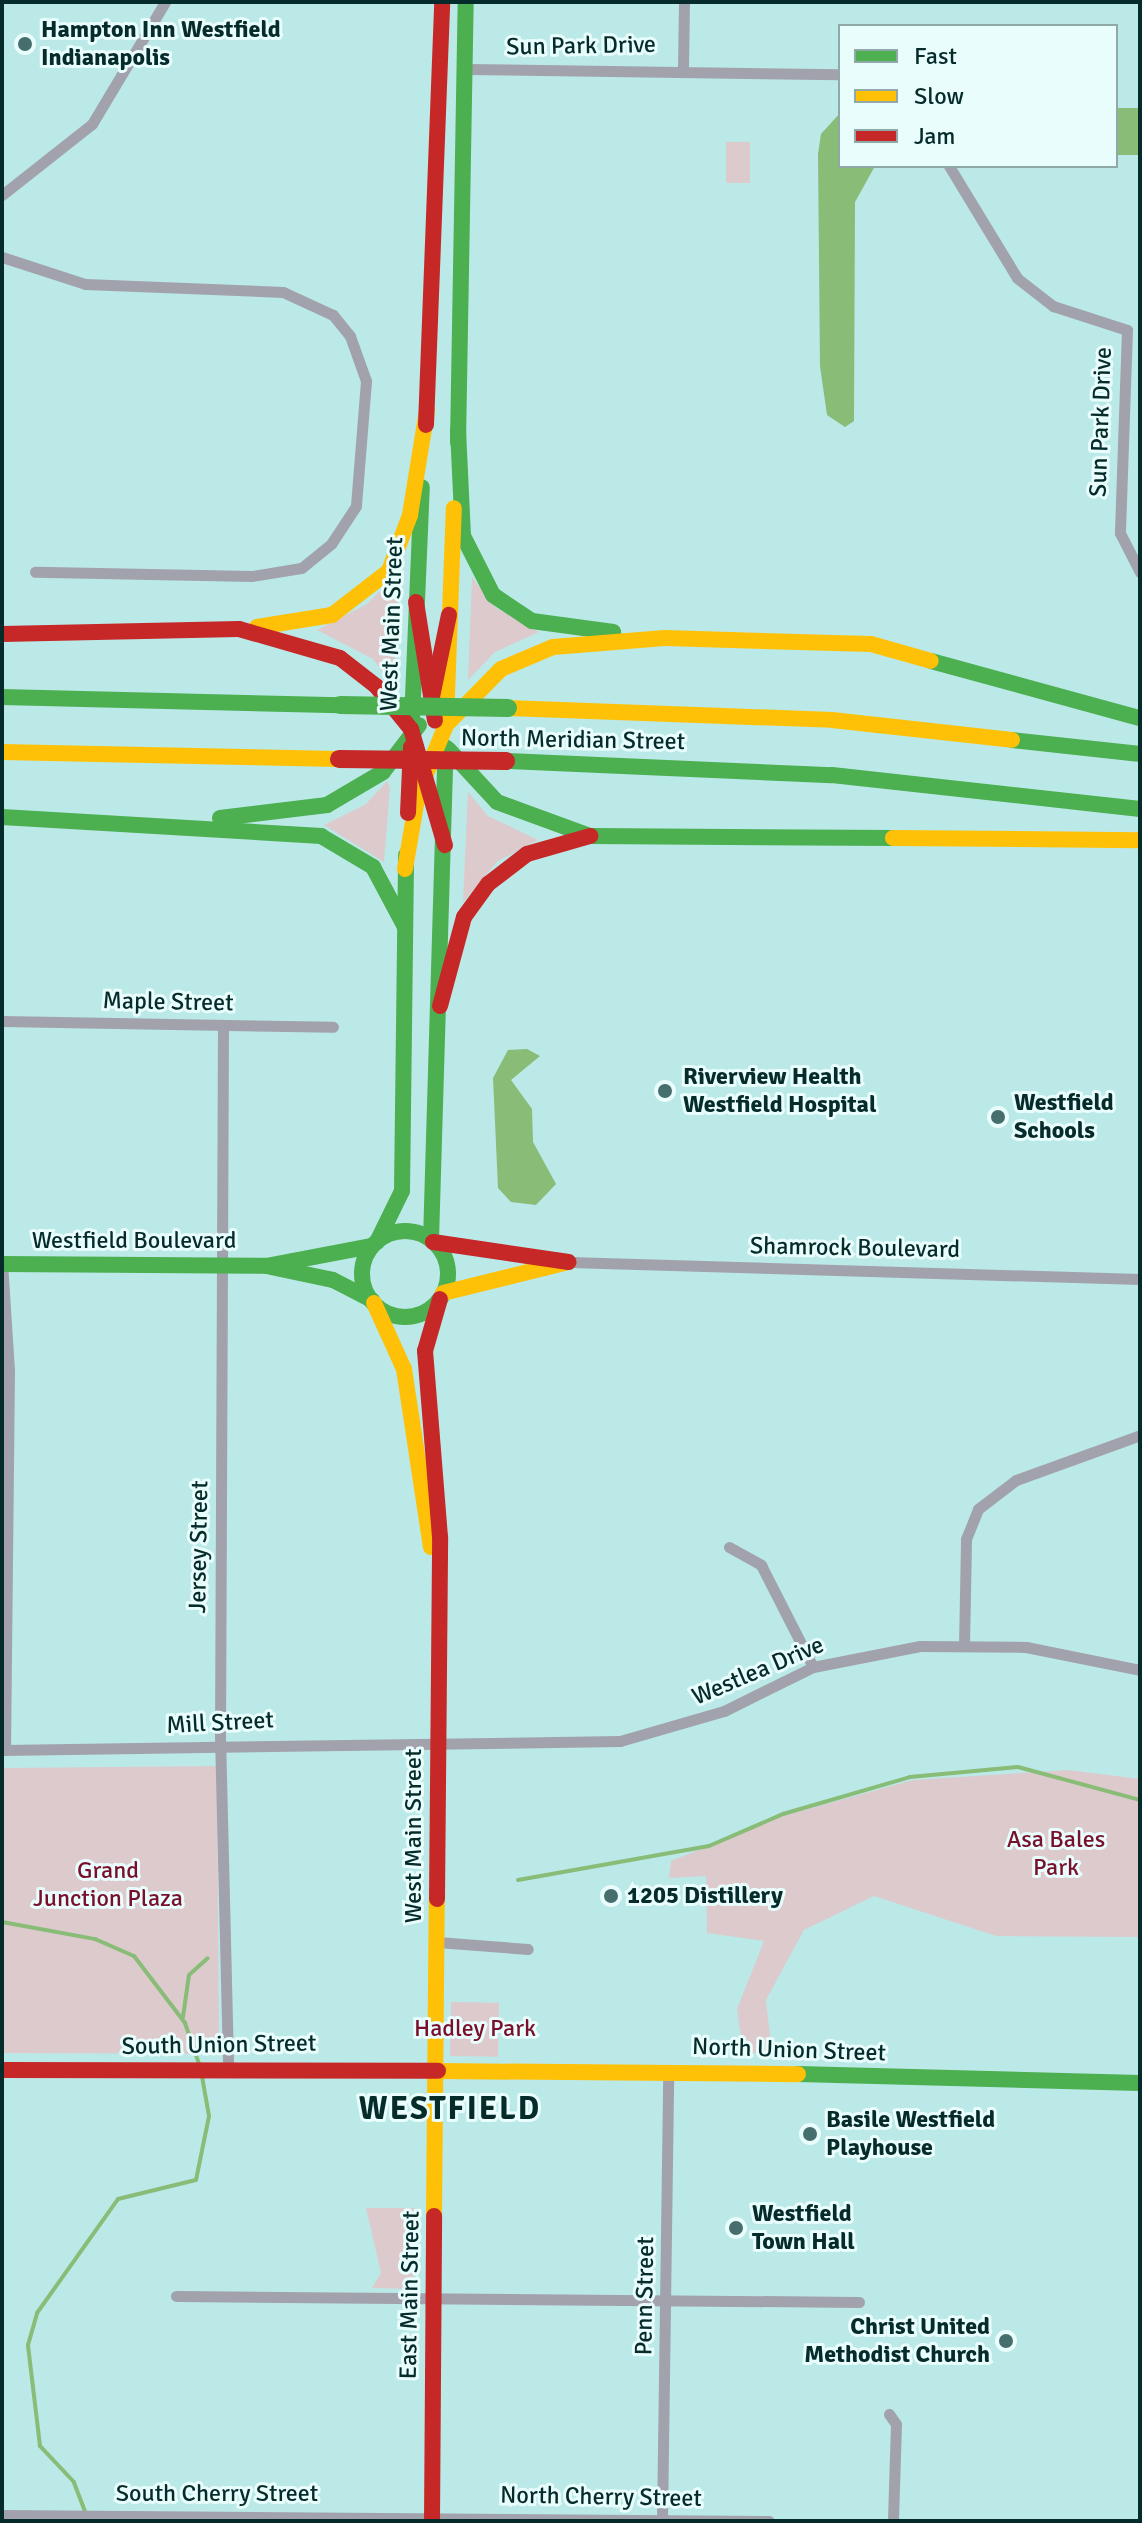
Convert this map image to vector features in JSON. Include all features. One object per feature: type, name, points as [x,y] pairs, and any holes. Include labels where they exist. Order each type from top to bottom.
[{"type":"main road","name":"West Main Street","points":[[375,1244],[402,1191],[405,869],[427,410],[442,2]]},
{"type":"main road","points":[[432,1241],[400,1231],[375,1244],[363,1270],[373,1302],[404,1317],[441,1296],[447,1269],[432,1241],[427,1180],[440,1006],[445,845],[444,736],[458,430],[466,2]]},
{"type":"main road","points":[[2,634],[239,629],[320,620],[361,599],[389,571],[410,515],[427,410]]},
{"type":"main road","points":[[458,430],[463,536],[493,595],[546,624],[665,638],[889,646],[1140,718]]},
{"type":"main road","points":[[416,602],[430,705],[444,736],[497,802],[590,836]]},
{"type":"main road","points":[[169,823],[327,805],[383,772],[430,705],[449,615]]},
{"type":"main road","points":[[239,629],[351,664],[412,733],[426,766],[445,845]]},
{"type":"main road","points":[[405,869],[426,766],[477,687],[540,650],[665,638]]},
{"type":"main road","name":"North Meridian Street","points":[[2,697],[508,708],[832,720],[1140,754]]},
{"type":"main road","name":"North Meridian Street","points":[[2,752],[506,761],[846,776],[1140,809]]},
{"type":"main road","points":[[2,817],[169,823],[309,834],[342,844],[380,875],[404,925]]},
{"type":"main road","points":[[440,1006],[464,917],[488,884],[527,854],[590,836],[1140,840]]},
{"type":"main road","name":"Shamrock Boulevard","points":[[432,1241],[569,1262]]},
{"type":"main road","name":"Westfield Boulevard","points":[[2,1263],[266,1266],[375,1244]]},
{"type":"main road","name":"Shamrock Boulevard","points":[[441,1296],[569,1262]]},
{"type":"main road","name":"Westfield Boulevard","points":[[266,1266],[333,1280],[373,1302]]},
{"type":"main road","name":"West Main Street","points":[[436,2069],[439,1481],[425,1351],[441,1296]]},
{"type":"main road","name":"West Main Street","points":[[373,1302],[404,1369],[439,1603]]},
{"type":"main road","name":"South Union Street","points":[[2,2070],[436,2069]]},
{"type":"main road","name":"North Union Street","points":[[436,2069],[668,2071],[1140,2083]]},
{"type":"main road","name":"East Main Street","points":[[432,2519],[436,2069]]},
{"type":"street","points":[[2,195],[92,124],[129,73],[165,2]]},
{"type":"street","points":[[683,67],[684,2]]},
{"type":"street","name":"Sun Park Drive","points":[[466,69],[683,67],[838,74]]},
{"type":"street","name":"Sun Park Drive","points":[[950,168],[1017,278],[1053,306],[1127,330],[1120,533],[1140,572]]},
{"type":"street","points":[[2,257],[98,285],[283,292],[333,315],[350,336],[366,381],[356,506],[331,544],[301,568],[252,576],[35,572]]},
{"type":"street","name":"Maple Street","points":[[2,1021],[333,1027]]},
{"type":"street","name":"Jersey Street","points":[[221,2069],[223,1025]]},
{"type":"street","name":"Shamrock Boulevard","points":[[569,1262],[1140,1279]]},
{"type":"street","points":[[2,1263],[5,1370],[4,1750]]},
{"type":"street","points":[[964,1646],[966,1539],[978,1509],[1016,1480],[1140,1435]]},
{"type":"street","points":[[729,1547],[761,1565],[813,1667]]},
{"type":"street","name":"Westlea Drive","points":[[439,1743],[649,1735],[724,1711],[813,1667],[880,1650],[964,1646],[1065,1652],[1140,1670]]},
{"type":"street","name":"Mill Street","points":[[4,1750],[439,1743]]},
{"type":"street","points":[[437,1942],[528,1949]]},
{"type":"street","name":"Penn Street","points":[[662,2520],[668,2071]]},
{"type":"street","points":[[176,2296],[859,2302]]},
{"type":"street","points":[[889,2414],[896,2424],[893,2521]]},
{"type":"street","name":"South Cherry Street","points":[[2,2515],[432,2519]]},
{"type":"street","name":"North Cherry Street","points":[[432,2519],[769,2521]]},
{"type":"green space","points":[[726,142],[750,142],[750,183],[726,183]]},
{"type":"green space","points":[[399,572],[391,684],[373,659],[317,630],[367,604]]},
{"type":"green space","points":[[472,577],[496,608],[539,632],[495,652],[468,680]]},
{"type":"green space","points":[[387,781],[390,788],[384,862],[324,825],[366,804]]},
{"type":"green space","points":[[468,792],[488,816],[538,840],[498,861],[463,902]]},
{"type":"green space","name":"Grand Junction Plaza","points":[[217,1766],[219,2045],[213,2054],[2,2053],[2,1768]]},
{"type":"green space","name":"Asa Bales Park","points":[[1068,1770],[1140,1779],[1140,1937],[996,1936],[874,1896],[804,1930],[766,2000],[772,2053],[743,2053],[737,2009],[764,1941],[707,1933],[706,1876],[669,1878],[671,1861],[783,1816],[913,1780]]},
{"type":"green space","name":"Hadley Park","points":[[451,2002],[499,2003],[498,2057],[450,2056]]},
{"type":"green space","points":[[366,2208],[414,2208],[413,2289],[372,2288],[381,2273]]},
{"type":"shaded area","points":[[1118,108],[1140,108],[1140,155],[1118,155]]},
{"type":"shaded area","points":[[838,115],[838,168],[874,168],[855,202],[854,421],[845,427],[827,415],[820,366],[818,154],[821,134]]},
{"type":"shaded area","points":[[527,1049],[540,1056],[511,1080],[532,1109],[533,1142],[556,1184],[536,1205],[511,1202],[498,1188],[493,1078],[508,1050]]},
{"type":"waterway","points":[[518,1880],[709,1846],[783,1814],[910,1777],[1018,1767],[1140,1800]]},
{"type":"waterway","points":[[2,1922],[95,1939],[134,1956],[185,2023],[199,2064]]},
{"type":"waterway","points":[[183,2017],[189,1975],[208,1958]]},
{"type":"waterway","points":[[86,2514],[74,2482],[40,2446],[28,2345],[37,2313],[118,2199],[196,2180],[209,2116],[202,2077]]},
{"type":"traffic: fast","points":[[458,442],[466,2]]},
{"type":"traffic: fast","points":[[458,430],[463,536],[493,595],[532,621],[613,632]]},
{"type":"traffic: fast","points":[[412,721],[422,487]]},
{"type":"traffic: fast","points":[[931,661],[1140,718]]},
{"type":"traffic: fast","points":[[2,697],[340,705]]},
{"type":"traffic: fast","points":[[340,705],[508,708]]},
{"type":"traffic: fast","points":[[220,818],[327,805],[383,772],[419,725]]},
{"type":"traffic: fast","points":[[1012,740],[1140,754]]},
{"type":"traffic: fast","points":[[431,1240],[446,747]]},
{"type":"traffic: fast","points":[[448,749],[497,802],[590,836],[893,838]]},
{"type":"traffic: fast","points":[[506,761],[832,775],[1140,809]]},
{"type":"traffic: fast","points":[[2,817],[321,836],[373,867],[404,925]]},
{"type":"traffic: fast","points":[[377,1242],[402,1191],[406,855]]},
{"type":"traffic: fast","points":[[405,1231],[421,1235],[435,1244],[444,1258],[448,1274],[444,1290],[435,1304],[421,1313],[405,1317],[389,1313],[375,1304],[366,1290],[362,1274],[366,1258],[375,1244],[389,1235],[405,1231]]},
{"type":"traffic: fast","points":[[2,1264],[266,1266],[372,1246]]},
{"type":"traffic: fast","points":[[271,1267],[333,1280],[372,1300]]},
{"type":"traffic: fast","points":[[798,2074],[1140,2083]]},
{"type":"traffic: slow","points":[[257,627],[332,615],[389,571],[410,515],[427,410]]},
{"type":"traffic: slow","points":[[446,722],[454,508]]},
{"type":"traffic: slow","points":[[405,869],[418,793],[446,725],[501,669],[553,647],[665,638],[871,644],[931,661]]},
{"type":"traffic: slow","points":[[508,708],[832,720],[1012,740]]},
{"type":"traffic: slow","points":[[2,752],[339,759]]},
{"type":"traffic: slow","points":[[893,838],[1140,840]]},
{"type":"traffic: slow","points":[[443,1293],[568,1262]]},
{"type":"traffic: slow","points":[[374,1303],[404,1369],[431,1547]]},
{"type":"traffic: slow","points":[[434,2216],[437,1899]]},
{"type":"traffic: slow","points":[[438,2071],[798,2074]]},
{"type":"traffic: jam","points":[[426,425],[442,2]]},
{"type":"traffic: jam","points":[[416,602],[435,720]]},
{"type":"traffic: jam","points":[[432,697],[449,615]]},
{"type":"traffic: jam","points":[[2,634],[239,629],[340,658],[376,686],[411,729],[445,845]]},
{"type":"traffic: jam","points":[[408,813],[411,747]]},
{"type":"traffic: jam","points":[[339,759],[506,761]]},
{"type":"traffic: jam","points":[[440,1006],[464,917],[488,884],[527,854],[590,836]]},
{"type":"traffic: jam","points":[[433,1242],[569,1262]]},
{"type":"traffic: jam","points":[[437,1899],[440,1537],[425,1351],[440,1299]]},
{"type":"traffic: jam","points":[[2,2070],[438,2071]]},
{"type":"traffic: jam","points":[[432,2521],[434,2216]]},
{"type":"place","name":"Hampton Inn Westfield Indianapolis","points":[[25,44]]},
{"type":"place","name":"Riverview Health Westfield Hospital","points":[[665,1091]]},
{"type":"place","name":"Westfield Schools","points":[[998,1117]]},
{"type":"place","name":"1205 Distillery","points":[[611,1896]]},
{"type":"place","name":"Basile Westfield Playhouse","points":[[810,2134]]},
{"type":"place","name":"Westfield Town Hall","points":[[736,2228]]},
{"type":"place","name":"Christ United Methodist Church","points":[[1006,2341]]},
{"type":"district","name":"WESTFIELD","points":[[450,2109]]}]
